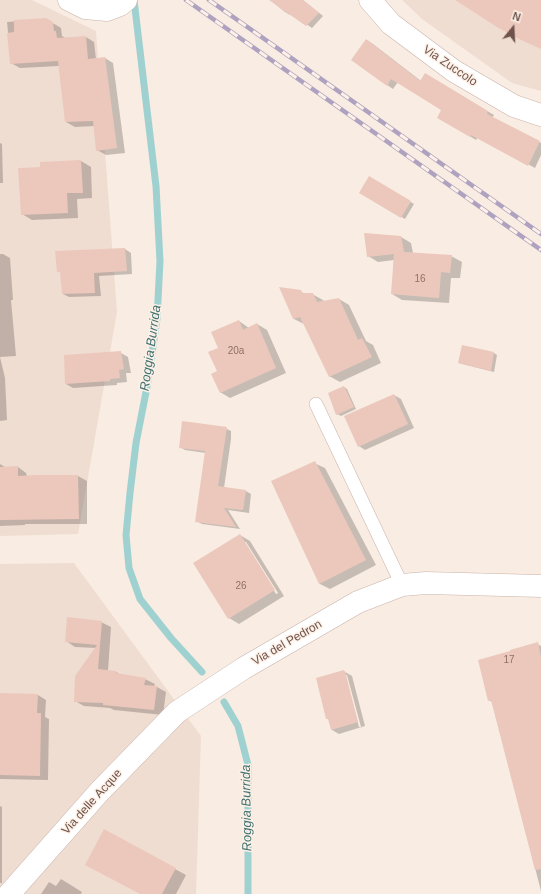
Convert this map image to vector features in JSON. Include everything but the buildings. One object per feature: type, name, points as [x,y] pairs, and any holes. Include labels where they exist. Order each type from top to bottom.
[{"type":"street","points":[[69,0],[85,8],[107,10],[120,5],[125,1]]},
{"type":"street","name":"Via Zuccolo","points":[[370,0],[391,24],[454,71],[514,106],[541,115]]},
{"type":"street","name":"Via del Pedron","points":[[178,712],[244,668],[358,602],[402,585],[426,583],[541,586]]},
{"type":"street","name":"Via delle Acque","points":[[9,894],[100,791],[178,712]]},
{"type":"lane","points":[[316,404],[402,585]]},
{"type":"shaded area","points":[[0,0],[32,0],[96,31],[117,312],[78,534],[0,536]]},
{"type":"shaded area","points":[[402,0],[541,0],[541,91],[512,83],[422,19]]},
{"type":"shaded area","points":[[74,563],[201,736],[196,894],[0,894],[0,564]]},
{"type":"waterway","name":"Roggia Burrida","points":[[134,0],[156,186],[160,261],[157,319],[147,387],[136,443],[130,493],[126,535],[129,568],[140,599],[171,638],[202,672]]},
{"type":"waterway","name":"Roggia Burrida","points":[[224,702],[238,726],[248,765],[248,894]]},
{"type":"railway","points":[[186,0],[541,250]]},
{"type":"railway","points":[[209,0],[541,234]]}]
